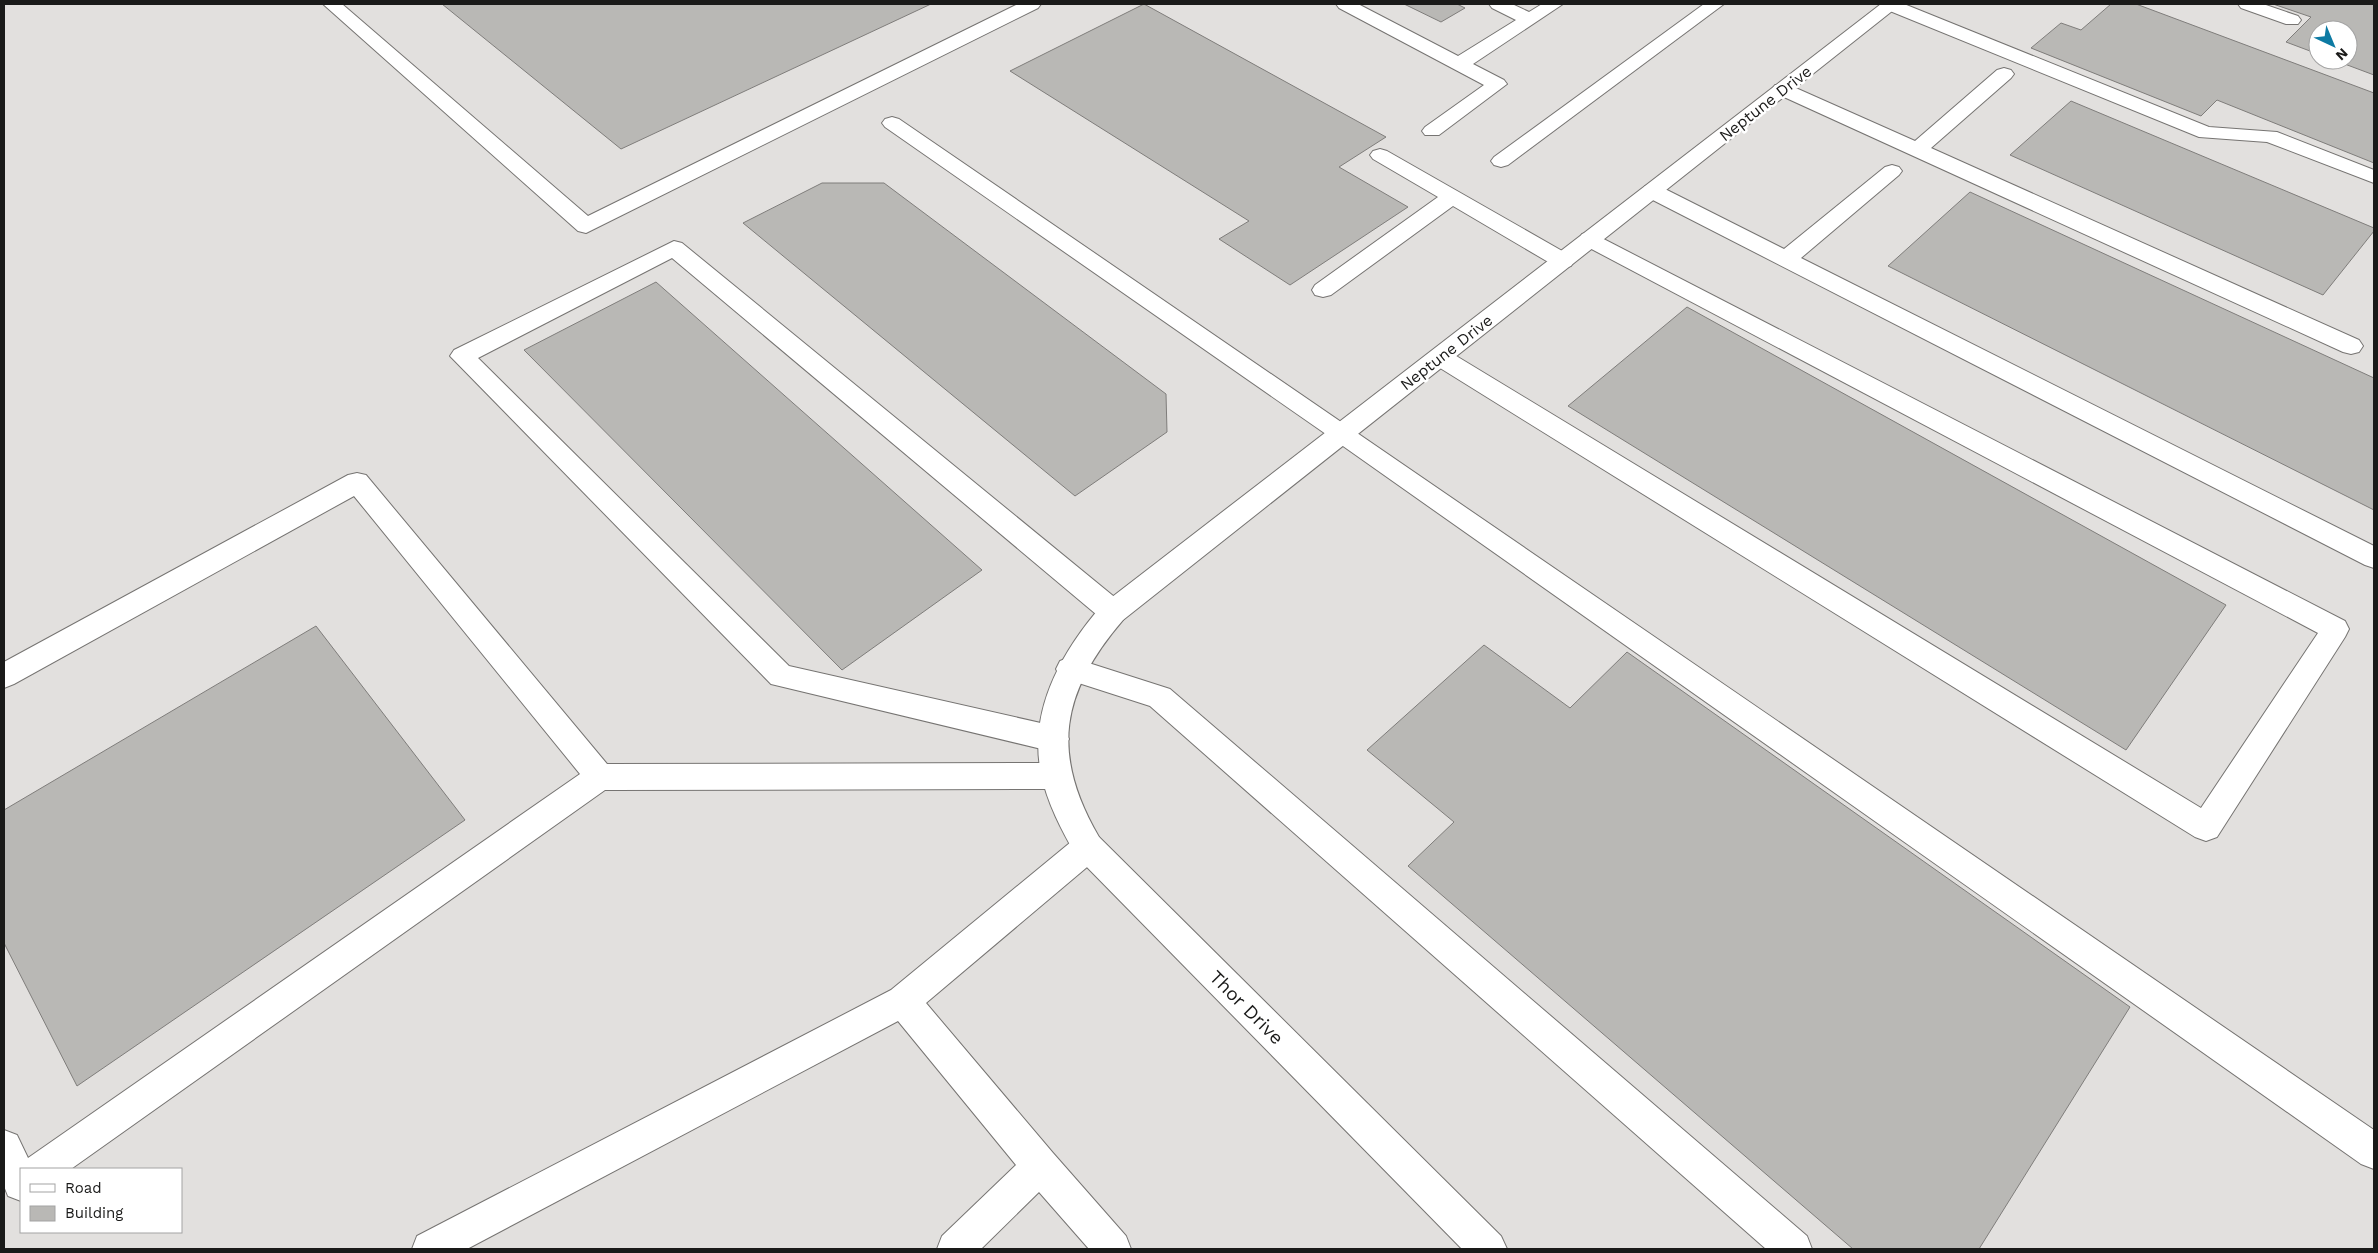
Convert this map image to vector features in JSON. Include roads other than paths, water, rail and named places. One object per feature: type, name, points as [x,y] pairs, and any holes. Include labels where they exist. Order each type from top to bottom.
[{"type":"street","points":[[332,4],[586,226],[1032,4]]},
{"type":"street","points":[[1345,4],[1497,84],[1432,130]]},
{"type":"street","points":[[1498,4],[1529,19]]},
{"type":"street","points":[[1459,64],[1554,4]]},
{"type":"street","points":[[1501,161],[1715,4]]},
{"type":"street","points":[[1891,4],[2206,133],[2270,136],[2374,177]]},
{"type":"street","name":"Neptune Drive","points":[[1054,739],[1058,702],[1070,669],[1089,639],[1114,612],[1891,4]]},
{"type":"street","points":[[2247,4],[2292,20]]},
{"type":"street","points":[[1917,150],[2004,74]]},
{"type":"street","points":[[1782,90],[2351,346]]},
{"type":"street","points":[[892,123],[1342,433],[2374,1151]]},
{"type":"street","points":[[1380,156],[1563,261]]},
{"type":"street","points":[[1785,259],[1892,171]]},
{"type":"street","points":[[1652,191],[2374,558]]},
{"type":"street","points":[[1323,290],[1452,196]]},
{"type":"street","points":[[1440,357],[2206,827],[2335,629],[1590,239]]},
{"type":"street","points":[[1054,739],[781,676],[462,356],[674,248],[1114,612]]},
{"type":"street","points":[[4,676],[357,482],[600,777]]},
{"type":"street","points":[[1070,669],[1160,697],[1794,1249]]},
{"type":"street","name":"Thor Drive","points":[[1054,739],[1056,776],[1068,812],[1088,847],[1488,1249]]},
{"type":"street","points":[[42,1168],[600,777],[1056,776]]},
{"type":"street","points":[[430,1249],[903,1001],[1088,847]]},
{"type":"street","points":[[903,1001],[1040,1166],[1112,1249]]},
{"type":"street","points":[[4,1148],[20,1181]]},
{"type":"street","points":[[955,1249],[1040,1166]]}]
